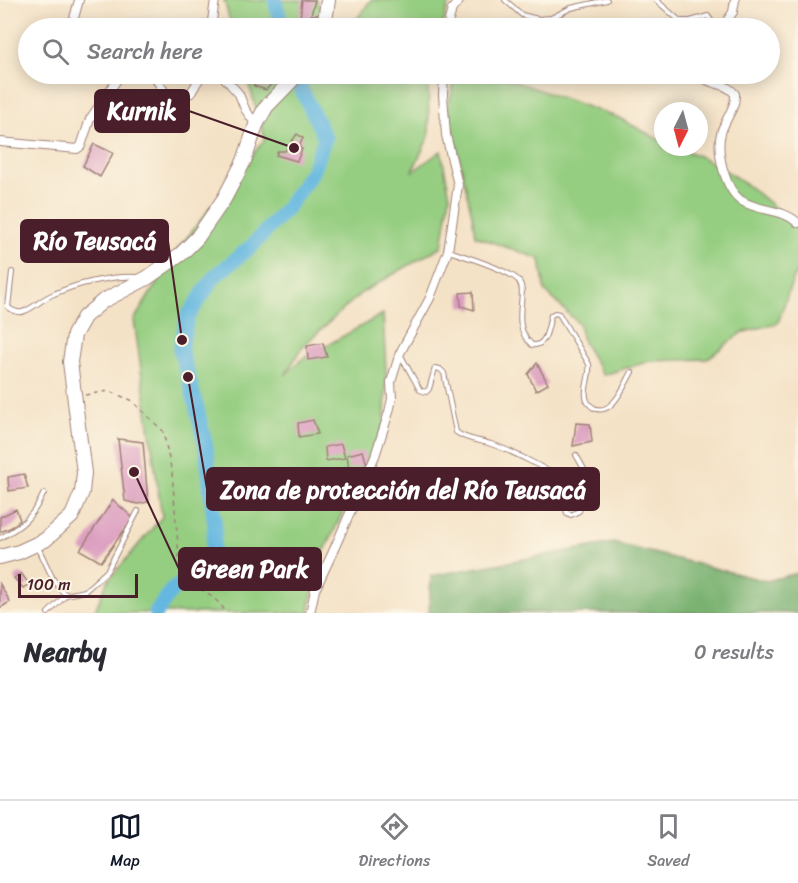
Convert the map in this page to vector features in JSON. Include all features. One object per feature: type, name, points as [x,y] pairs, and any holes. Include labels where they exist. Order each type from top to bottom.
[{"type":"main road","points":[[325,18],[328,0]]},
{"type":"main road","points":[[0,557],[45,540],[72,516],[82,492],[84,473],[70,362],[74,335],[84,317],[103,301],[147,278],[181,255],[206,227],[244,161],[256,125],[266,107],[287,84]]},
{"type":"street","points":[[74,18],[79,0]]},
{"type":"street","points":[[212,18],[215,0]]},
{"type":"street","points":[[450,18],[452,9],[460,0]]},
{"type":"street","points":[[729,18],[733,12],[735,0]]},
{"type":"street","points":[[0,142],[77,149],[81,146],[96,107],[113,84]]},
{"type":"street","points":[[160,84],[168,95],[179,98],[190,93],[196,84]]},
{"type":"street","points":[[230,84],[239,94],[245,109],[256,125]]},
{"type":"street","points":[[310,613],[315,590],[375,456],[389,412],[392,399],[391,382],[400,353],[430,298],[448,251],[458,185],[446,135],[444,84]]},
{"type":"street","points":[[717,84],[735,94],[736,102],[720,136],[720,157],[726,177],[737,197],[748,204],[781,212],[798,223]]},
{"type":"lane","points":[[505,0],[522,15],[530,18]]},
{"type":"lane","points":[[548,18],[571,8],[607,0]]},
{"type":"lane","points":[[656,0],[677,18]]},
{"type":"lane","points":[[448,251],[517,279],[521,285],[519,316],[522,332],[532,345],[537,346],[542,343],[551,315],[559,314],[589,364],[590,372],[585,394],[587,402],[594,408],[602,410],[611,406],[632,372]]},
{"type":"lane","points":[[12,272],[8,307],[18,312],[25,312],[52,294],[73,287],[125,276],[147,278]]},
{"type":"lane","points":[[400,353],[420,390],[426,392],[429,389],[435,368],[444,373],[456,432],[516,455],[558,478],[564,489],[565,509],[571,515],[579,511],[590,484],[576,455]]},
{"type":"lane","points":[[0,538],[21,525],[35,511],[44,493]]},
{"type":"lane","points":[[48,613],[66,595],[85,591],[107,571],[138,510]]},
{"type":"lane","points":[[36,544],[53,579],[66,595]]},
{"type":"path","points":[[75,396],[108,391],[131,400],[163,431],[172,473],[180,570],[186,580],[216,601],[226,613]]},
{"type":"green space","points":[[224,0],[317,0],[323,18],[229,18]]},
{"type":"green space","points":[[371,0],[453,0],[448,6],[445,18],[358,18]]},
{"type":"green space","points":[[249,84],[428,84],[429,136],[412,172],[441,151],[450,196],[442,246],[361,293],[303,346],[285,375],[302,359],[383,314],[386,372],[385,423],[317,567],[309,613],[94,613],[107,582],[162,517],[134,320],[178,249],[265,139]]},
{"type":"green space","points":[[454,84],[522,84],[619,118],[654,137],[654,156],[698,156],[735,177],[798,229],[798,270],[778,323],[741,333],[707,359],[650,361],[603,375],[583,342],[579,324],[545,291],[540,259],[475,236],[448,107]]},
{"type":"green space","points":[[613,543],[766,581],[798,573],[798,613],[429,613],[431,576]]},
{"type":"building","points":[[302,0],[315,0],[311,15],[320,15],[320,18],[300,18]]},
{"type":"building","points":[[253,84],[271,84],[266,90]]},
{"type":"building","points":[[297,134],[303,138],[299,147],[302,149],[297,161],[276,155],[278,151],[285,151]]},
{"type":"building","points":[[94,144],[113,153],[100,177],[83,166]]},
{"type":"building","points":[[473,292],[474,310],[461,306],[460,293]]},
{"type":"building","points":[[323,343],[327,357],[308,360],[307,346]]},
{"type":"building","points":[[537,363],[548,384],[536,391],[528,374]]},
{"type":"building","points":[[313,420],[318,434],[299,437],[298,423]]},
{"type":"building","points":[[576,423],[590,424],[592,442],[573,446]]},
{"type":"building","points":[[118,439],[143,442],[148,502],[138,504],[125,501]]},
{"type":"building","points":[[341,444],[345,458],[326,461],[325,447]]},
{"type":"building","points":[[363,451],[367,465],[349,469],[347,455]]},
{"type":"building","points":[[24,474],[28,488],[9,491],[8,477]]},
{"type":"building","points":[[113,500],[133,518],[101,562],[80,550]]},
{"type":"building","points":[[16,509],[20,520],[0,532],[0,517]]},
{"type":"building","points":[[21,573],[29,584],[23,588],[14,578]]},
{"type":"building","points":[[0,584],[10,602],[0,608]]},
{"type":"waterway","points":[[275,0],[280,18]]},
{"type":"waterway","points":[[156,613],[171,591],[197,573],[212,552],[215,527],[206,447],[180,349],[188,316],[215,276],[252,246],[286,209],[312,172],[325,138],[299,84]]},
{"type":"place","name":"Kurnik","points":[[294,148]]},
{"type":"place","name":"Río Teusacá","points":[[182,340]]},
{"type":"place","name":"Zona de protección del Río Teusacá","points":[[188,377]]},
{"type":"place","name":"Green Park","points":[[134,472]]}]
